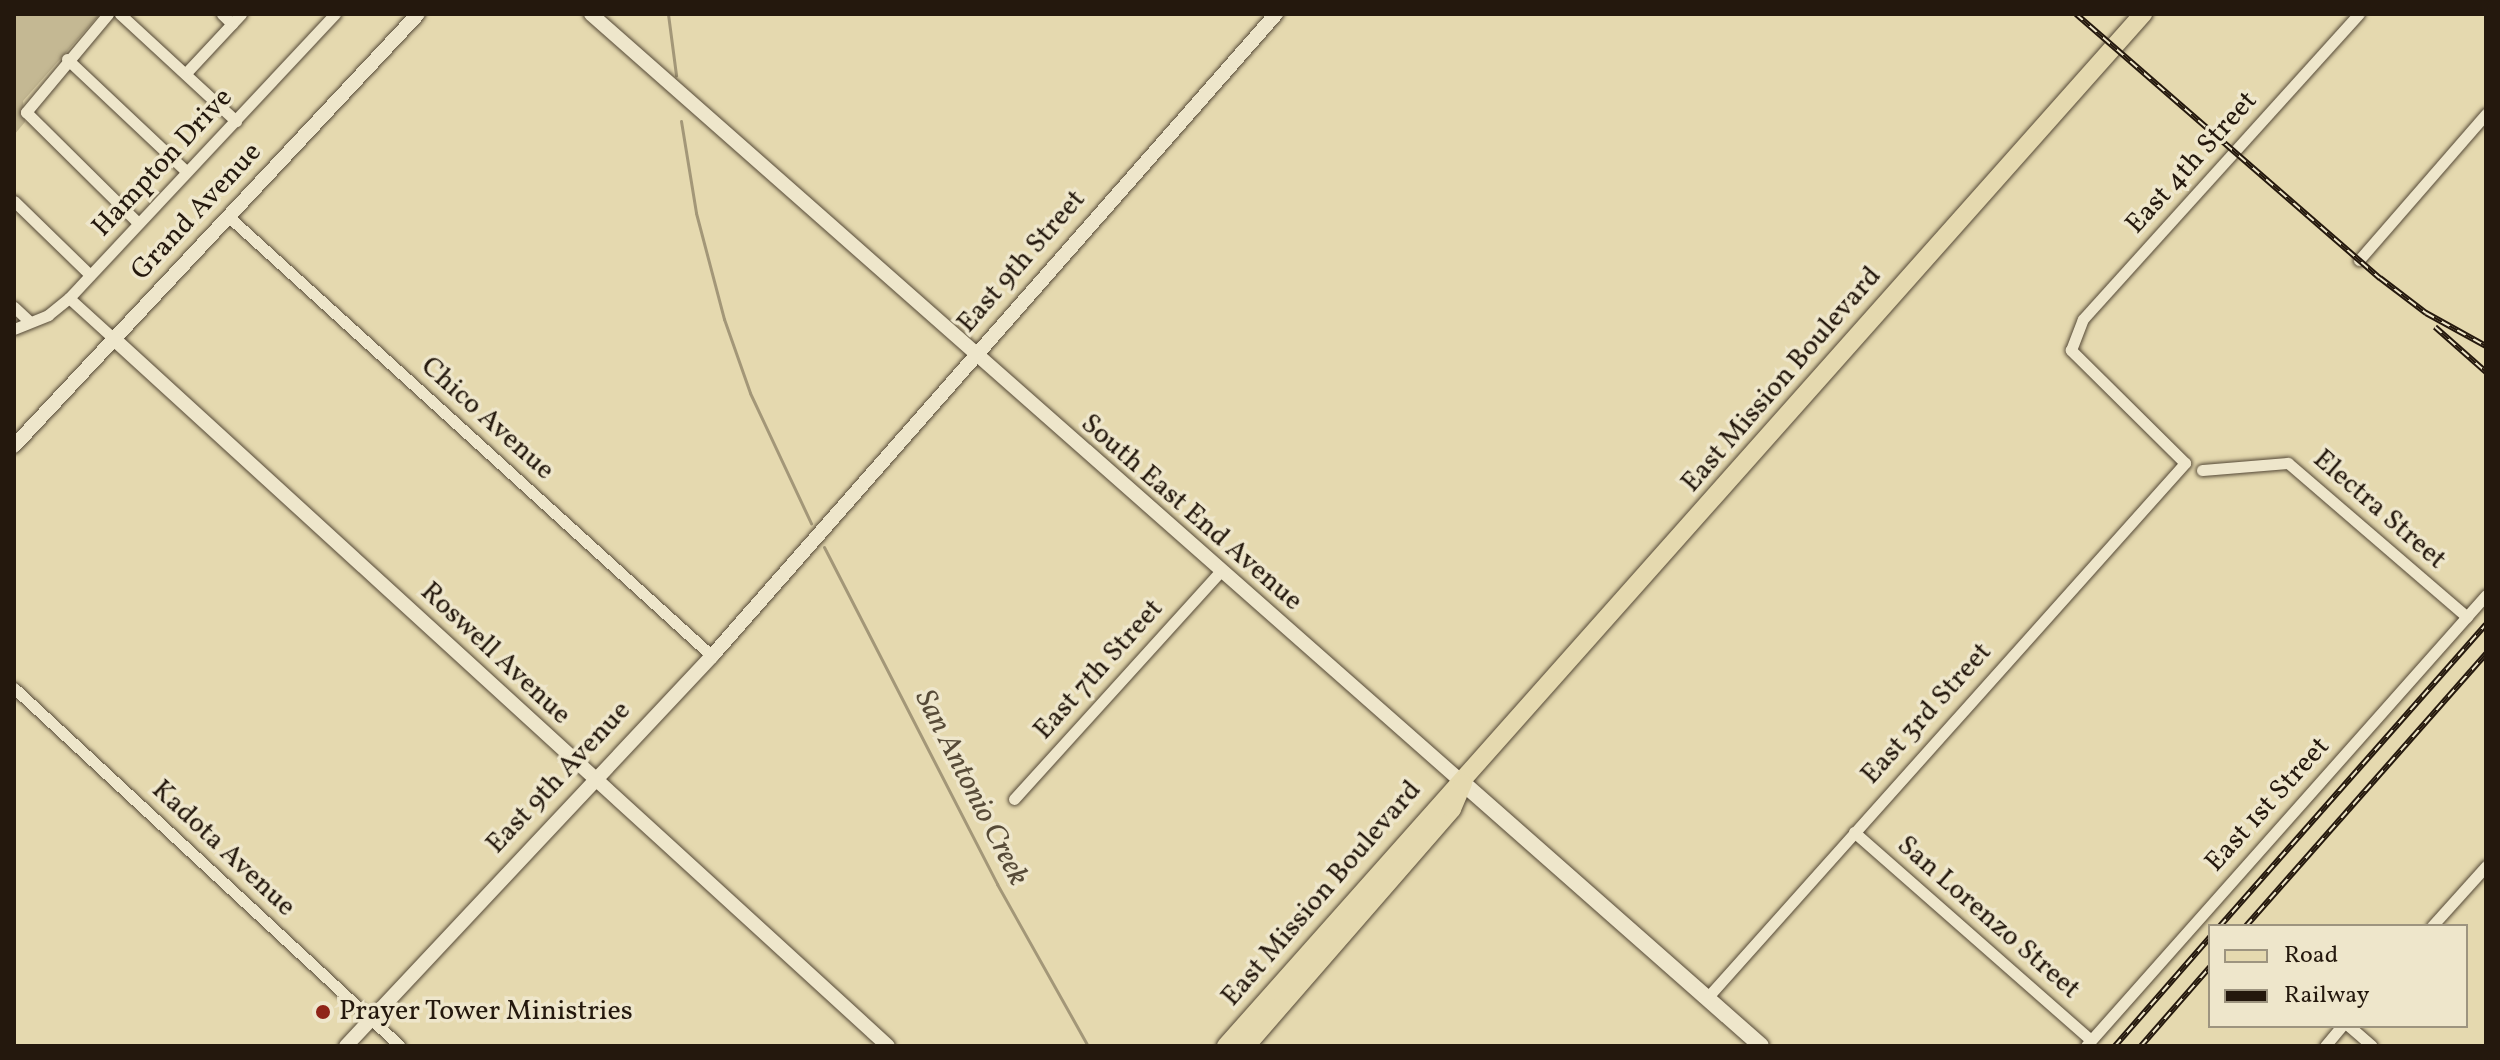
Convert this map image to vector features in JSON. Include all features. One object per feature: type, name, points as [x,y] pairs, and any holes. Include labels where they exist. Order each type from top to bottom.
[{"type":"main road","name":"East Mission Boulevard","points":[[1226,1046],[1440,799],[1463,783],[2143,14]]},
{"type":"main road","name":"East Mission Boulevard","points":[[1246,1046],[1452,809],[1463,783]]},
{"type":"main road","name":"South East End Avenue","points":[[1463,783],[1761,1046]]},
{"type":"street","points":[[108,14],[67,59],[26,112],[138,223]]},
{"type":"street","points":[[120,14],[236,121]]},
{"type":"street","points":[[222,14],[232,24]]},
{"type":"street","points":[[186,73],[241,14]]},
{"type":"street","name":"Hampton Drive","points":[[14,329],[28,320],[48,315],[69,298],[335,14]]},
{"type":"street","name":"Grand Avenue","points":[[14,446],[418,14]]},
{"type":"street","name":"South East End Avenue","points":[[591,14],[1219,573],[1463,783]]},
{"type":"street","name":"East 9th Street","points":[[806,544],[1276,14]]},
{"type":"street","name":"East 4th Street","points":[[2185,463],[2071,350],[2083,319],[2359,14]]},
{"type":"street","points":[[67,59],[186,171]]},
{"type":"street","points":[[2359,260],[2486,114]]},
{"type":"street","points":[[14,201],[90,275]]},
{"type":"street","name":"Chico Avenue","points":[[229,217],[712,656]]},
{"type":"street","name":"Roswell Avenue","points":[[69,298],[591,779],[888,1046]]},
{"type":"street","points":[[14,307],[28,320]]},
{"type":"street","name":"East 3rd Street","points":[[1706,999],[2185,463]]},
{"type":"street","name":"Electra Street","points":[[2202,470],[2288,463],[2467,617]]},
{"type":"street","name":"East 9th Avenue","points":[[346,1046],[591,779],[712,656],[806,544]]},
{"type":"street","name":"East 7th Street","points":[[1014,799],[1219,573]]},
{"type":"street","name":"East 1st Street","points":[[2089,1043],[2486,595]]},
{"type":"street","name":"Kadota Avenue","points":[[14,688],[400,1046]]},
{"type":"street","name":"San Lorenzo Street","points":[[1854,832],[2089,1043]]},
{"type":"street","points":[[2434,924],[2486,866]]},
{"type":"street","points":[[2325,1046],[2340,1028]]},
{"type":"street","points":[[2351,1028],[2372,1046]]},
{"type":"shaded area","points":[[14,14],[100,14],[23,101],[25,122],[14,135]]},
{"type":"waterway","name":"San Antonio Creek","points":[[668,14],[676,75]]},
{"type":"waterway","name":"San Antonio Creek","points":[[681,121],[696,213],[724,319],[750,393],[811,523]]},
{"type":"waterway","name":"San Antonio Creek","points":[[824,547],[997,884],[1088,1046]]},
{"type":"railway","points":[[2076,14],[2380,278],[2426,313],[2486,346]]},
{"type":"railway","points":[[2435,327],[2486,372]]},
{"type":"railway","points":[[2222,924],[2486,624]]},
{"type":"railway","points":[[2248,924],[2486,654]]},
{"type":"railway","points":[[2115,1046],[2208,939]]},
{"type":"railway","points":[[2141,1046],[2208,969]]},
{"type":"place","name":"Prayer Tower Ministries","points":[[323,1012]]}]
